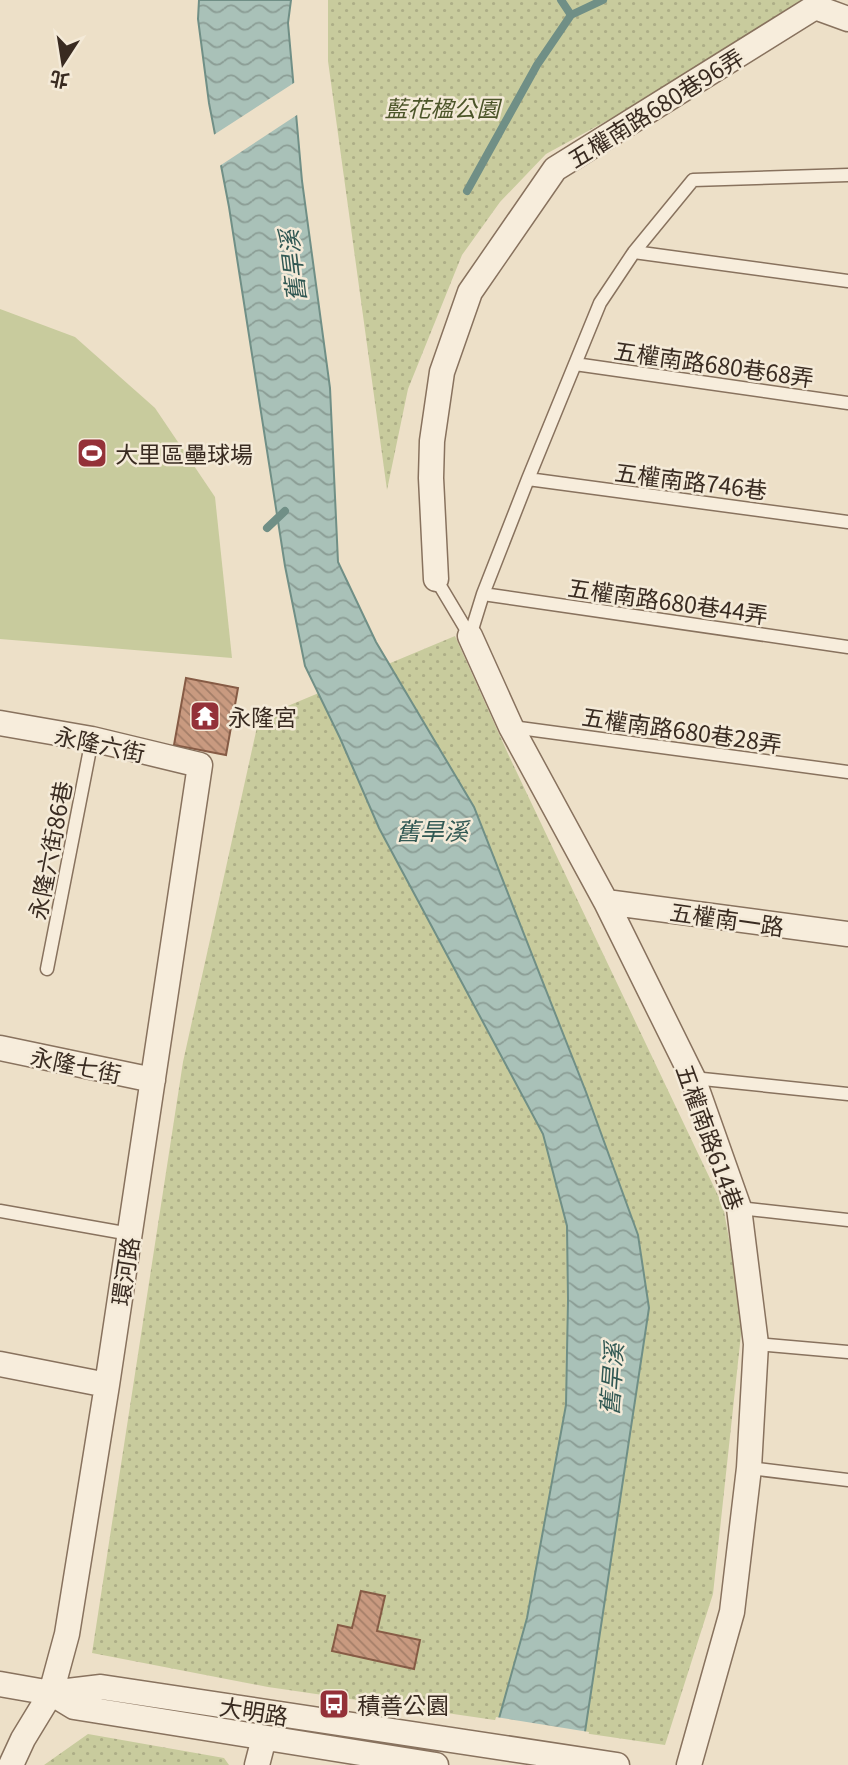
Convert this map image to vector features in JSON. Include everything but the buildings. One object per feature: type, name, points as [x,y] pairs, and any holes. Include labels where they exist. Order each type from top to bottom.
[{"type":"street","name":"五權南路680巷96弄","points":[[436,579],[432,441],[442,372],[470,292],[555,169],[815,7],[848,19]]},
{"type":"street","name":"五權南路614巷","points":[[470,636],[511,727],[606,902],[693,1078],[739,1208],[756,1344],[748,1468],[732,1612],[689,1765]]},
{"type":"street","name":"永隆六街","points":[[0,723],[92,739],[200,765]]},
{"type":"street","name":"環河路","points":[[11,1765],[23,1739],[51,1693],[66,1634],[107,1385],[200,765]]},
{"type":"street","name":"五權南一路","points":[[606,902],[848,933]]},
{"type":"street","name":"永隆七街","points":[[0,1048],[153,1080]]},
{"type":"street","points":[[0,1364],[107,1385]]},
{"type":"street","name":"大明路","points":[[0,1684],[51,1693],[101,1687],[617,1765]]},
{"type":"street","name":"大明路","points":[[51,1693],[74,1707],[436,1765]]},
{"type":"street","points":[[257,1765],[264,1738]]},
{"type":"lane","points":[[470,636],[483,594],[600,303],[634,253],[693,180],[848,175]]},
{"type":"lane","points":[[634,253],[848,281]]},
{"type":"lane","name":"五權南路680巷68弄","points":[[575,364],[848,402]]},
{"type":"lane","name":"五權南路746巷","points":[[528,480],[848,522]]},
{"type":"lane","points":[[436,579],[470,636]]},
{"type":"lane","name":"五權南路680巷44弄","points":[[483,594],[848,647]]},
{"type":"lane","name":"五權南路680巷28弄","points":[[511,727],[848,772]]},
{"type":"lane","name":"永隆六街86巷","points":[[47,969],[92,739]]},
{"type":"lane","points":[[693,1078],[848,1094]]},
{"type":"lane","points":[[739,1208],[848,1220]]},
{"type":"lane","points":[[0,1211],[130,1234]]},
{"type":"lane","points":[[756,1344],[848,1352]]},
{"type":"lane","points":[[748,1468],[848,1480]]},
{"type":"green space","name":"藍花楹公園","points":[[328,0],[828,0],[546,154],[500,202],[462,255],[408,389],[387,490],[328,61]]},
{"type":"green space","name":"大里區壘球場","points":[[0,309],[75,337],[155,408],[215,497],[232,658],[0,639]]},
{"type":"green space","points":[[455,636],[509,756],[723,1206],[743,1316],[713,1594],[665,1745],[268,1687],[92,1653],[183,1062],[259,718]]},
{"type":"green space","points":[[88,1734],[224,1758],[229,1765],[44,1765]]},
{"type":"water","name":"舊旱溪","points":[[199,0],[291,0],[288,23],[302,181],[330,388],[338,562],[376,642],[474,807],[586,1092],[638,1235],[649,1308],[580,1765],[486,1765],[527,1618],[566,1405],[567,1226],[543,1134],[379,828],[305,666],[285,566],[229,207],[209,103],[198,19]]},
{"type":"pier","points":[[297,81],[300,113],[218,167],[212,136]]},
{"type":"pier","points":[[496,1717],[589,1732],[584,1765],[482,1765]]},
{"type":"waterway","points":[[561,0],[571,15]]},
{"type":"waterway","points":[[467,191],[537,65],[571,15],[603,0]]},
{"type":"waterway","points":[[267,528],[285,511]]},
{"type":"place","name":"大里區壘球場","points":[[92,453]]},
{"type":"place","name":"永隆宮","points":[[205,716]]},
{"type":"place","name":"積善公園","points":[[334,1704]]}]
